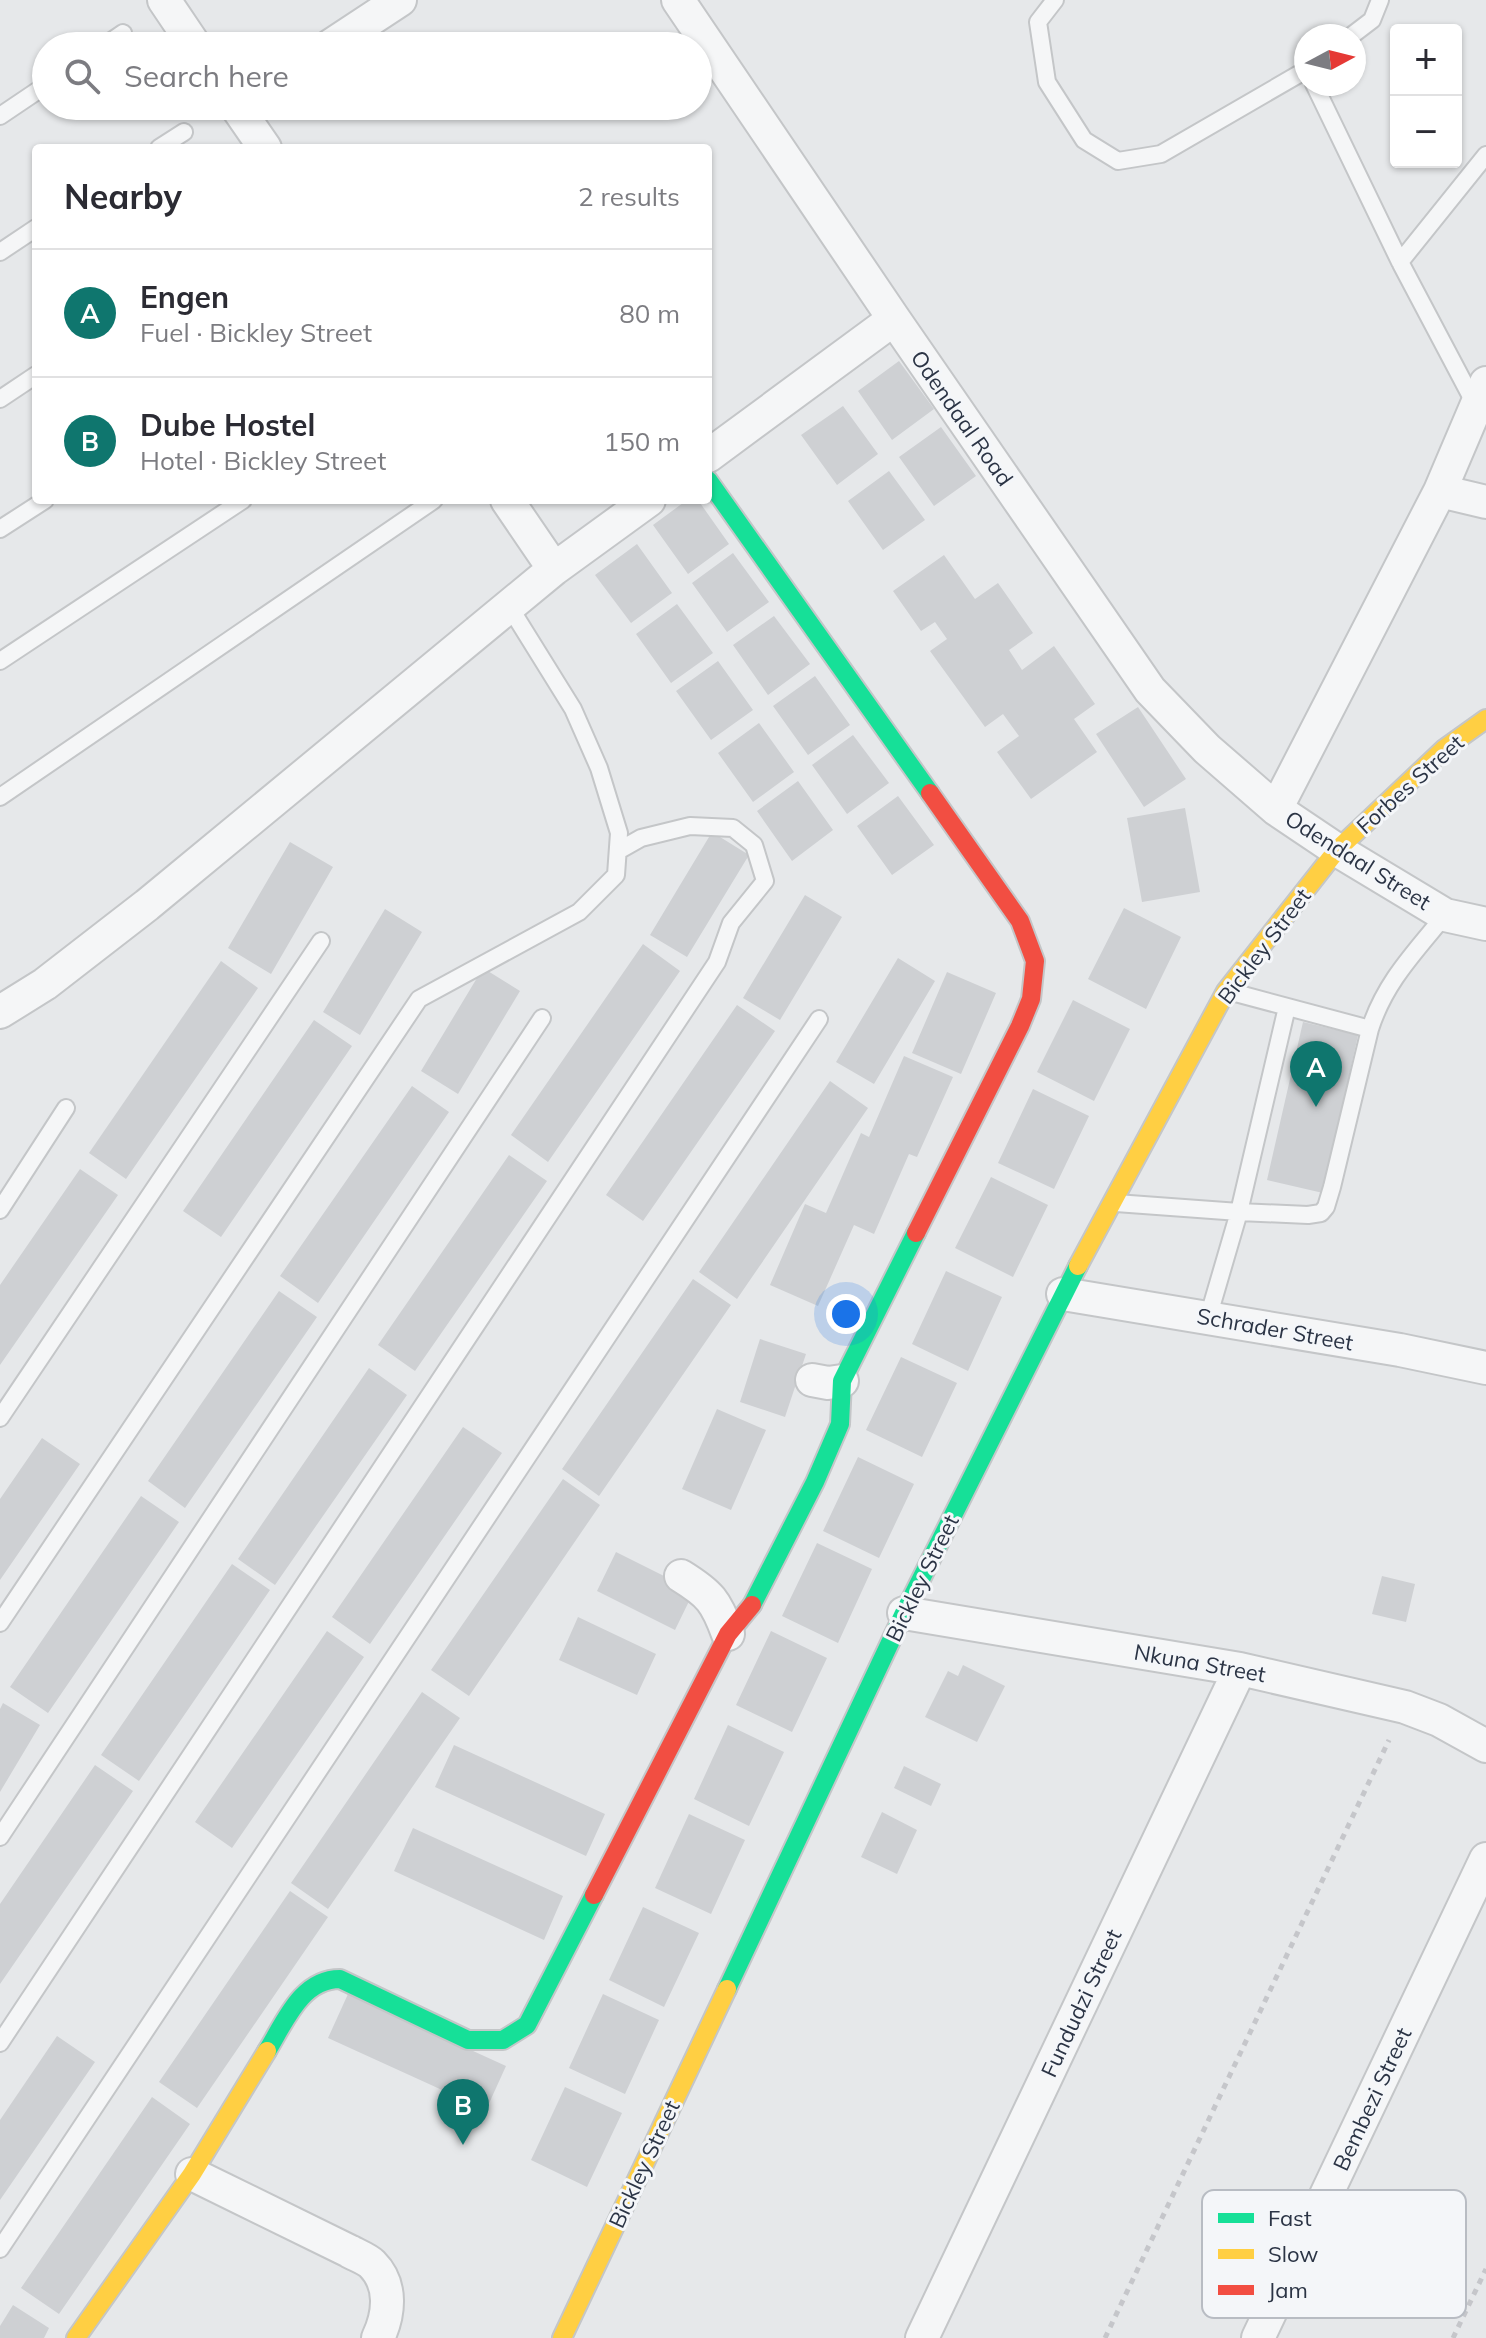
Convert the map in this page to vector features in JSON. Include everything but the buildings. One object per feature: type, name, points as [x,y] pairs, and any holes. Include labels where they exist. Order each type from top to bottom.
[{"type":"street","points":[[164,0],[186,32]]},
{"type":"street","points":[[351,32],[400,0]]},
{"type":"street","name":"Odendaal Road","points":[[678,0],[700,32]]},
{"type":"street","name":"Odendaal Road","points":[[712,50],[1150,690],[1207,749],[1276,809]]},
{"type":"street","points":[[246,120],[262,144]]},
{"type":"street","points":[[712,453],[894,319]]},
{"type":"street","points":[[1276,809],[1440,491],[1481,394]]},
{"type":"street","points":[[76,2338],[192,2174],[297,2003],[311,1986],[327,1979],[340,1979],[468,2040],[503,2040],[527,2025],[728,1634],[756,1600],[815,1482],[840,1424],[827,1381],[1020,1026],[1031,999],[1035,961],[1020,921],[712,486]]},
{"type":"street","points":[[1440,491],[1486,502]]},
{"type":"street","points":[[510,504],[554,569]]},
{"type":"street","points":[[0,1012],[45,984],[147,905],[554,569],[643,504]]},
{"type":"street","name":"Forbes Street","points":[[1337,850],[1444,749],[1486,719]]},
{"type":"street","name":"Odendaal Street","points":[[1276,809],[1445,915],[1486,924]]},
{"type":"street","name":"Bickley Street","points":[[562,2338],[904,1613],[1063,1294],[1226,991],[1337,850]]},
{"type":"street","name":"Schrader Street","points":[[1063,1294],[1400,1350],[1486,1368]]},
{"type":"street","points":[[681,1576],[714,1600],[728,1634]]},
{"type":"street","name":"Nkuna Street","points":[[904,1613],[1240,1669],[1405,1707],[1439,1720],[1486,1746]]},
{"type":"street","name":"Fundudzi Street","points":[[922,2338],[1240,1669]]},
{"type":"street","name":"Bembezi Street","points":[[1328,2190],[1486,1859]]},
{"type":"street","points":[[192,2174],[372,2264],[384,2284],[388,2306],[386,2321],[378,2338]]},
{"type":"street","name":"Bembezi Street","points":[[1258,2338],[1268,2318]]},
{"type":"lane","points":[[1055,0],[1038,22],[1047,82],[1084,140],[1118,161],[1161,154],[1294,77]]},
{"type":"lane","points":[[1366,25],[1372,20],[1380,0]]},
{"type":"lane","points":[[0,116],[32,94]]},
{"type":"lane","points":[[1320,96],[1400,262],[1481,394]]},
{"type":"lane","points":[[165,144],[184,132]]},
{"type":"lane","points":[[1400,262],[1486,155]]},
{"type":"lane","points":[[0,252],[32,231]]},
{"type":"lane","points":[[0,399],[32,378]]},
{"type":"lane","points":[[0,529],[39,504]]},
{"type":"lane","points":[[0,661],[237,504]]},
{"type":"lane","points":[[0,797],[428,504]]},
{"type":"lane","points":[[0,1623],[419,999],[579,912],[616,875],[619,833],[599,768],[573,709],[509,606]]},
{"type":"lane","points":[[0,2043],[717,962],[731,923],[765,881],[754,845],[733,828],[690,826],[641,838],[618,851]]},
{"type":"lane","points":[[1113,1202],[1239,1212],[1321,1213],[1326,1207],[1378,1005],[1393,978],[1445,915]]},
{"type":"lane","points":[[0,1418],[321,941]]},
{"type":"lane","points":[[1226,991],[1370,1029]]},
{"type":"lane","points":[[1208,1318],[1239,1212],[1287,1007]]},
{"type":"lane","points":[[0,1837],[542,1018]]},
{"type":"lane","points":[[0,2249],[819,1019]]},
{"type":"lane","points":[[0,1210],[66,1108]]},
{"type":"path","points":[[1105,2338],[1405,1707]]},
{"type":"path","points":[[1466,2311],[1486,2269]]},
{"type":"path","points":[[1453,2338],[1463,2318]]},
{"type":"traffic: fast","points":[[712,486],[930,793]]},
{"type":"traffic: fast","points":[[752,1605],[815,1482],[840,1424],[842,1381],[916,1233]]},
{"type":"traffic: fast","points":[[727,1989],[904,1613],[1078,1266]]},
{"type":"traffic: fast","points":[[267,2051],[288,2015],[305,1994],[326,1981],[340,1979],[468,2040],[503,2040],[527,2025],[594,1895]]},
{"type":"traffic: slow","points":[[1078,1266],[1226,991],[1337,850],[1444,749],[1486,719]]},
{"type":"traffic: slow","points":[[562,2338],[727,1989]]},
{"type":"traffic: slow","points":[[76,2338],[192,2174],[267,2051]]},
{"type":"traffic: jam","points":[[916,1233],[1020,1026],[1031,999],[1035,961],[1020,921],[930,793]]},
{"type":"traffic: jam","points":[[594,1895],[728,1634],[752,1605]]},
{"type":"place","name":"Engen","points":[[1316,1107]]},
{"type":"place","name":"Dube Hostel","points":[[463,2145]]}]
